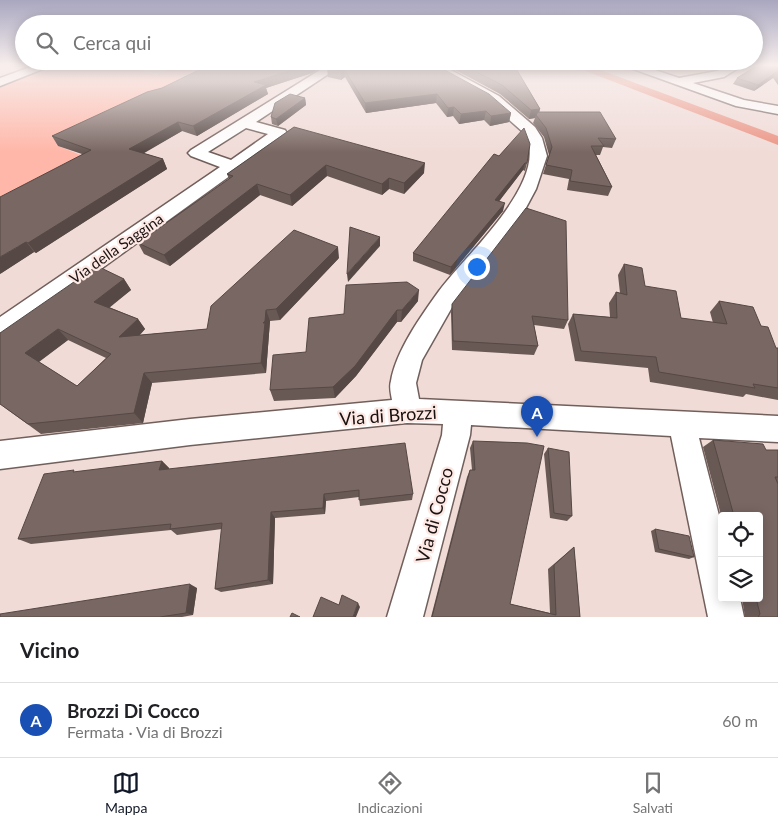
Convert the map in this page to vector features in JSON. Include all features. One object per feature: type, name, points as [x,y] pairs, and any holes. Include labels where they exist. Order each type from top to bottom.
[{"type":"street","points":[[233,166],[196,153],[291,94]]},
{"type":"street","points":[[407,411],[403,383],[410,358],[447,296],[512,217],[527,189],[539,156],[535,138],[530,130],[520,119],[485,94]]},
{"type":"street","points":[[714,94],[741,104],[778,110]]},
{"type":"street","name":"Via della Saggina","points":[[0,329],[280,133],[245,123]]},
{"type":"street","name":"Via di Brozzi","points":[[0,455],[190,432],[407,411],[778,429]]},
{"type":"street","name":"Via di Cocco","points":[[405,617],[456,435],[458,412]]},
{"type":"street","points":[[682,424],[726,617]]},
{"type":"shaded area","points":[[0,94],[162,94],[56,145],[83,156],[0,200]]},
{"type":"building","points":[[143,94],[250,94],[193,126],[178,122],[129,149],[163,159],[28,243],[26,242],[0,257],[0,197],[91,150],[52,136]]},
{"type":"building","points":[[290,94],[305,98],[276,119],[271,117],[275,103]]},
{"type":"building","points":[[359,94],[489,94],[511,113],[491,116],[486,111],[461,114],[454,107],[448,108],[437,94],[365,103]]},
{"type":"building","points":[[512,94],[531,94],[540,109],[531,110]]},
{"type":"building","points":[[538,112],[600,112],[616,139],[598,138],[604,146],[591,146],[612,187],[570,181],[572,170],[546,165],[552,147],[546,128],[536,115]]},
{"type":"building","points":[[294,127],[425,163],[404,183],[389,178],[382,184],[326,165],[290,195],[257,184],[164,255],[138,243],[233,176],[227,174]]},
{"type":"building","points":[[524,128],[530,144],[527,163],[525,163],[495,200],[505,203],[451,267],[413,253],[494,154],[499,156]]},
{"type":"building","points":[[526,208],[566,221],[568,320],[532,316],[538,346],[453,341],[452,304]]},
{"type":"building","points":[[350,227],[380,237],[347,274]]},
{"type":"building","points":[[294,230],[338,247],[276,309],[266,310],[263,323],[265,323],[261,363],[144,373],[134,413],[28,424],[0,404],[0,333],[97,266],[124,279],[94,302],[138,319],[119,337],[207,329],[211,306]],"holes":[[[58,329],[111,354],[77,386],[25,353]]]},
{"type":"building","points":[[624,264],[642,268],[645,286],[676,291],[681,318],[727,324],[719,301],[753,307],[761,326],[768,327],[776,348],[778,348],[778,388],[753,384],[755,388],[659,372],[656,357],[581,351],[573,314],[617,318],[616,292],[627,295]]},
{"type":"building","points":[[407,282],[419,290],[402,310],[397,310],[355,366],[333,387],[270,390],[273,355],[306,352],[309,318],[344,314],[346,285]]},
{"type":"building","points":[[713,440],[763,444],[766,450],[778,450],[778,477],[775,477],[778,484],[778,617],[758,617],[760,614],[757,602],[763,602],[763,512],[733,512]]},
{"type":"building","points":[[473,441],[527,443],[544,446],[510,604],[556,615],[554,565],[574,547],[580,617],[432,617],[470,470],[475,470]]},
{"type":"building","points":[[405,443],[413,494],[359,500],[359,490],[324,494],[323,508],[271,512],[268,580],[215,589],[222,523],[170,529],[171,524],[18,539],[44,474],[162,461],[159,470]]},
{"type":"building","points":[[548,448],[569,452],[572,516],[554,513]]},
{"type":"building","points":[[655,529],[689,536],[694,557],[659,549]]},
{"type":"building","points":[[190,584],[186,613],[160,617],[0,617],[0,614]]},
{"type":"building","points":[[342,595],[358,603],[353,617],[313,617],[321,597],[339,605]]},
{"type":"building","points":[[292,613],[300,617],[290,617]]},
{"type":"waterway","points":[[652,94],[778,141]]},
{"type":"place","name":"Brozzi Di Cocco","points":[[537,437]]}]
